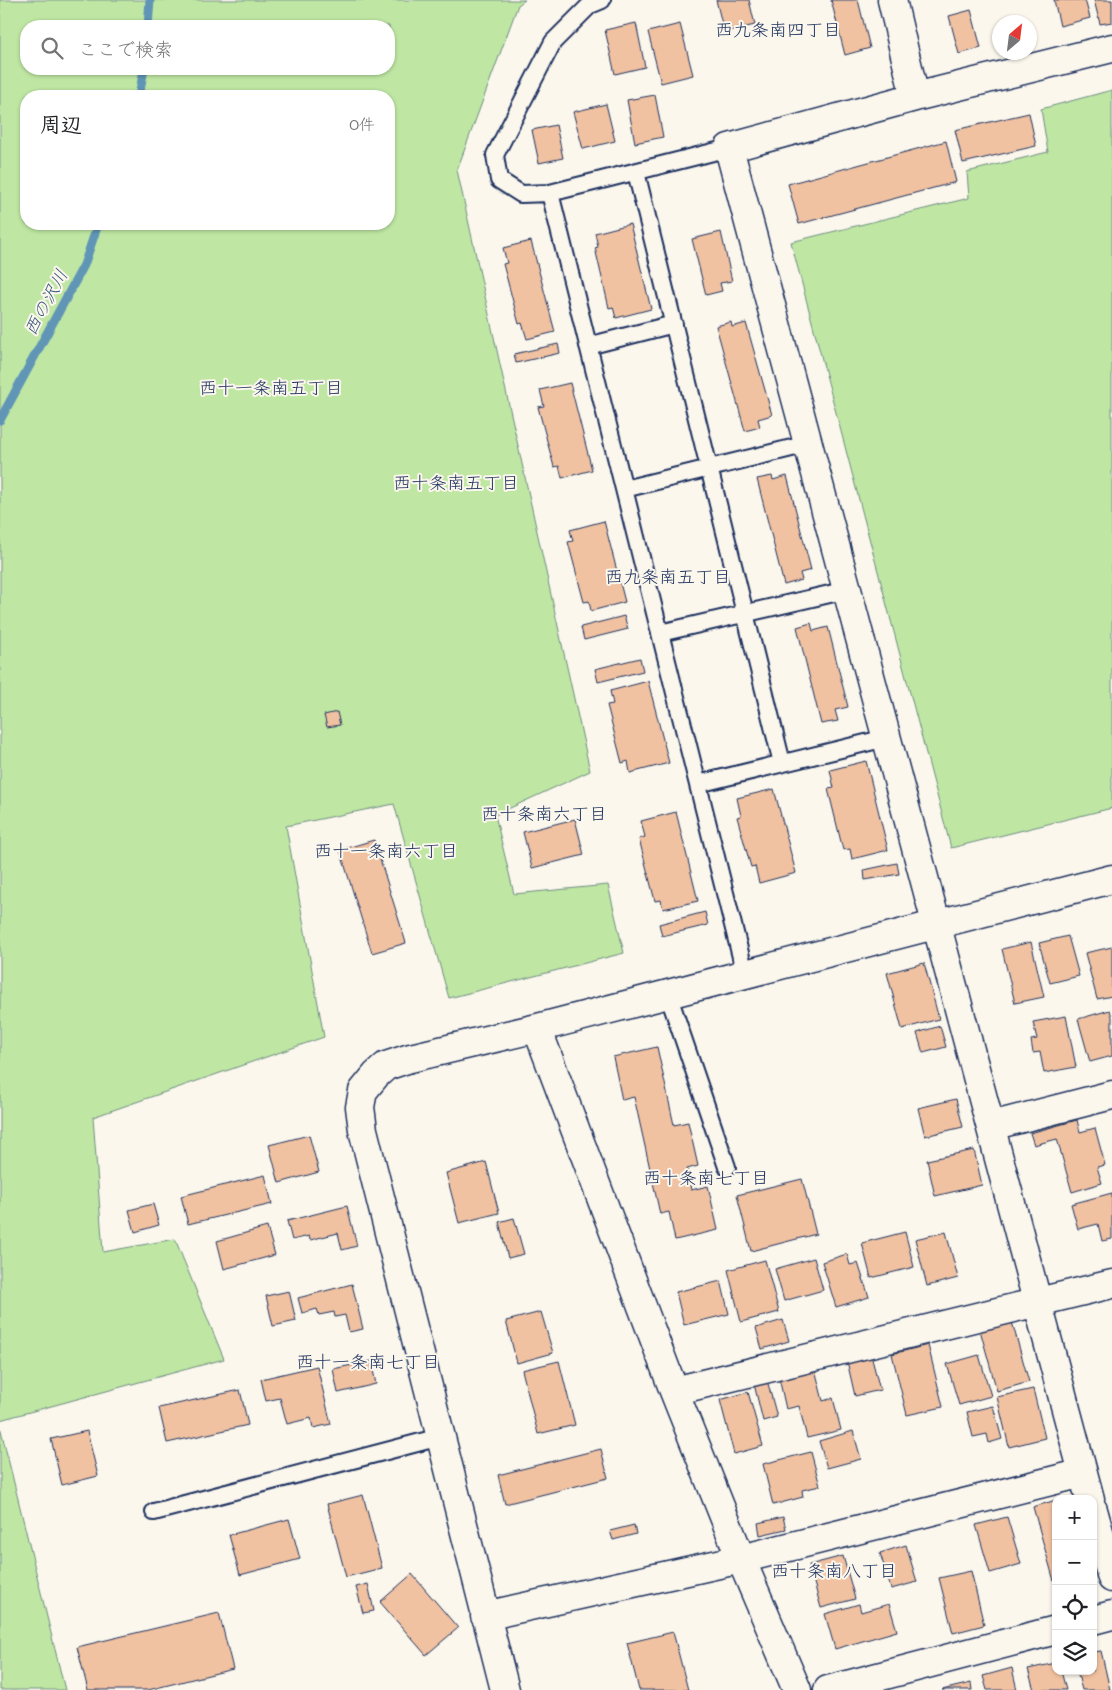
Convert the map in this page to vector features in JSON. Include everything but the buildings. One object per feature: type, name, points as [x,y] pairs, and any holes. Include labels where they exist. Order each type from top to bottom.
[{"type":"street","points":[[892,0],[915,97]]},
{"type":"street","points":[[1112,48],[915,97],[730,148],[886,738],[1039,1302],[1083,1473],[1098,1508],[1112,1578]]},
{"type":"street","points":[[505,1690],[363,1130],[360,1107],[364,1091],[386,1066],[410,1058],[537,1028],[1112,879]]},
{"type":"street","points":[[537,1028],[674,1391],[741,1559],[797,1690]]},
{"type":"street","points":[[991,1126],[1112,1095]]},
{"type":"street","points":[[674,1391],[1112,1284]]},
{"type":"street","points":[[485,1616],[741,1559],[1083,1473]]},
{"type":"street","points":[[1097,1619],[1112,1615]]},
{"type":"street","points":[[828,1690],[1052,1631]]},
{"type":"lane","points":[[602,0],[590,5],[553,42],[495,155],[499,180],[521,194],[550,193],[730,148]]},
{"type":"lane","points":[[636,172],[782,763]]},
{"type":"lane","points":[[550,193],[745,973]]},
{"type":"lane","points":[[588,346],[674,324]]},
{"type":"lane","points":[[624,489],[808,444]]},
{"type":"lane","points":[[660,633],[847,590]]},
{"type":"lane","points":[[698,784],[886,738]]},
{"type":"lane","points":[[668,994],[727,1168]]},
{"type":"lane","points":[[154,1512],[440,1438]]},
{"type":"green space","points":[[0,0],[525,0],[518,5],[457,170],[590,771],[495,815],[514,894],[608,885],[624,953],[449,998],[394,804],[286,826],[324,1037],[93,1117],[103,1252],[175,1239],[224,1359],[0,1420]]},
{"type":"green space","points":[[1112,90],[1112,808],[951,848],[791,242],[969,198],[967,172],[1048,152],[1041,109]]},
{"type":"green space","points":[[0,1426],[65,1690],[0,1690]]},
{"type":"waterway","name":"西の沢川","points":[[148,20],[150,0]]},
{"type":"waterway","name":"西の沢川","points":[[140,90],[143,75]]},
{"type":"waterway","name":"西の沢川","points":[[0,420],[84,265],[96,230]]},
{"type":"district","name":"西九条南四丁目","points":[[778,29]]},
{"type":"district","name":"西十一条南五丁目","points":[[271,387]]},
{"type":"district","name":"西十条南五丁目","points":[[456,482]]},
{"type":"district","name":"西九条南五丁目","points":[[668,576]]},
{"type":"district","name":"西十条南六丁目","points":[[544,813]]},
{"type":"district","name":"西十一条南六丁目","points":[[386,850]]},
{"type":"district","name":"西十条南七丁目","points":[[706,1177]]},
{"type":"district","name":"西十一条南七丁目","points":[[368,1361]]},
{"type":"district","name":"西十条南八丁目","points":[[834,1570]]}]
